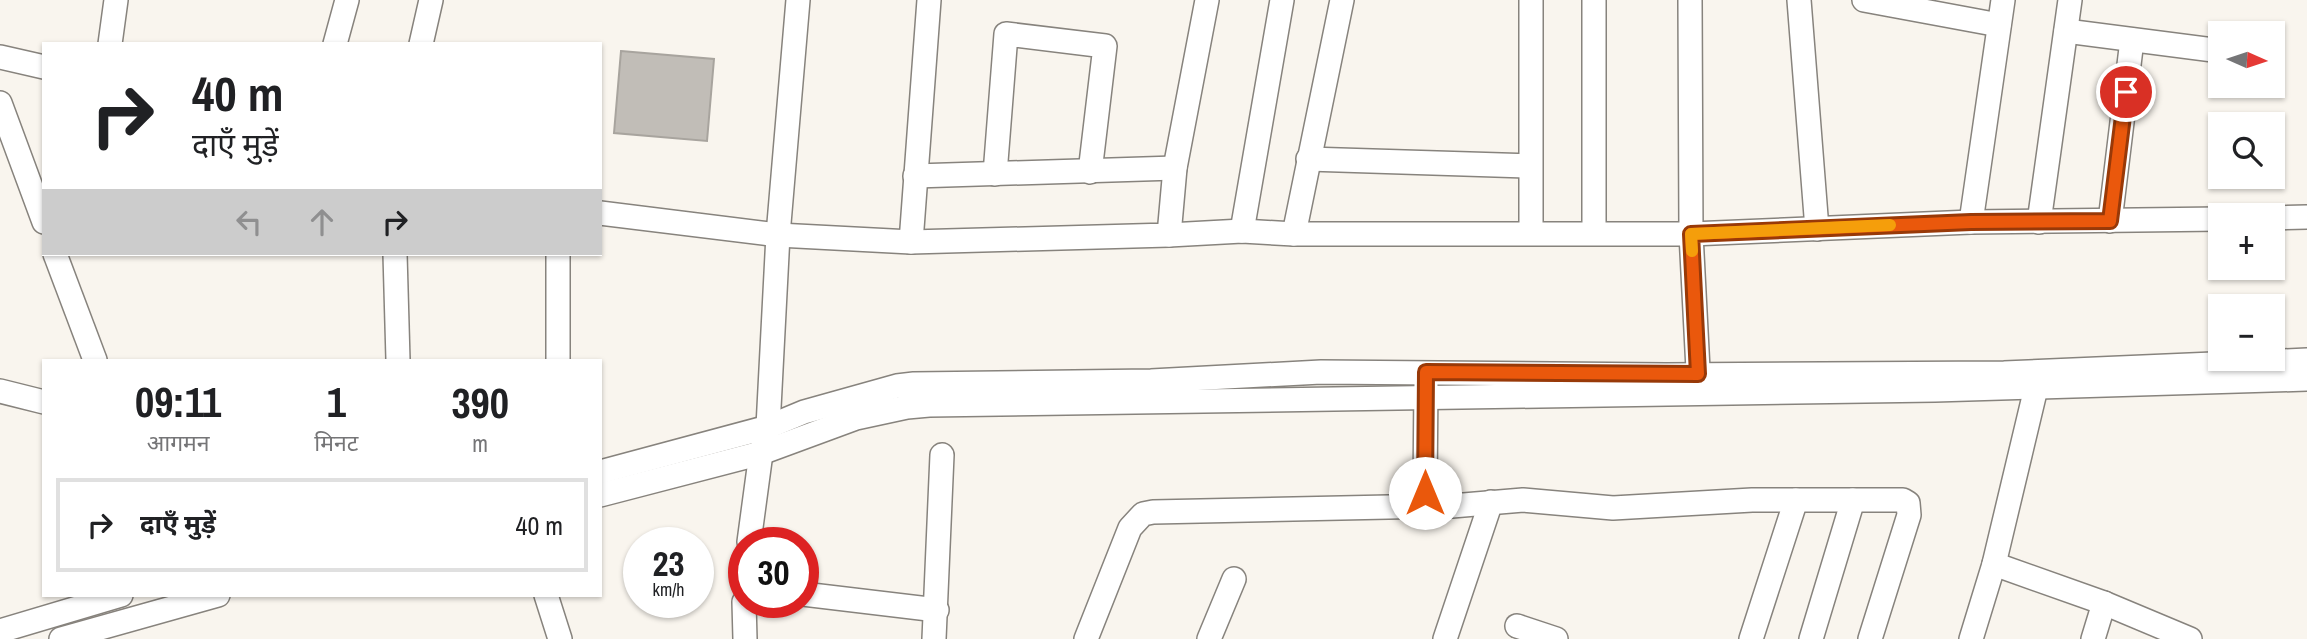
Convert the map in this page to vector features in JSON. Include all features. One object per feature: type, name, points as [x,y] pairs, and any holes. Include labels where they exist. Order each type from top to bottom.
[{"type":"street","points":[[110,42],[116,0]]},
{"type":"street","points":[[336,42],[347,0]]},
{"type":"street","points":[[421,42],[431,0]]},
{"type":"street","points":[[752,527],[761,453],[768,427],[778,235],[798,0]]},
{"type":"street","points":[[911,242],[929,0]]},
{"type":"street","points":[[1169,235],[1175,168],[1207,0]]},
{"type":"street","points":[[1242,231],[1282,0]]},
{"type":"street","points":[[1294,234],[1342,0]]},
{"type":"street","points":[[1531,0],[1531,233]]},
{"type":"street","points":[[1594,0],[1594,233]]},
{"type":"street","points":[[1690,0],[1691,234],[1699,383]]},
{"type":"street","points":[[1799,0],[1817,229]]},
{"type":"street","points":[[1864,0],[1999,25]]},
{"type":"street","points":[[1971,222],[2003,0]]},
{"type":"street","points":[[2039,222],[2070,0]]},
{"type":"street","points":[[2066,31],[2208,49]]},
{"type":"street","points":[[995,174],[1006,34],[1105,46],[1090,172]]},
{"type":"street","points":[[2110,221],[2132,40]]},
{"type":"street","points":[[0,57],[42,66]]},
{"type":"street","points":[[0,103],[42,217]]},
{"type":"street","points":[[1308,159],[1530,166]]},
{"type":"street","points":[[915,176],[1175,168]]},
{"type":"street","points":[[602,213],[778,235],[911,242],[1242,231],[1294,234],[1691,234],[1971,222],[2208,219]]},
{"type":"street","points":[[2285,218],[2307,217]]},
{"type":"street","points":[[56,256],[94,359]]},
{"type":"street","points":[[395,256],[398,359]]},
{"type":"street","points":[[558,256],[558,359]]},
{"type":"street","points":[[602,494],[761,453],[856,418],[929,405],[1426,397],[1699,383],[2307,360]]},
{"type":"street","points":[[602,471],[768,427],[804,412],[897,386],[914,384],[1151,381],[1321,372],[1426,372],[1699,383],[2036,388],[2307,379]]},
{"type":"street","points":[[1426,372],[1425,493],[1429,502],[1436,506]]},
{"type":"street","points":[[1971,639],[1994,564],[2036,388]]},
{"type":"street","points":[[0,391],[42,402]]},
{"type":"street","points":[[934,639],[942,455]]},
{"type":"street","points":[[1086,639],[1130,528],[1143,514],[1436,506],[1523,500],[1613,508],[1752,500],[1898,499],[1908,503],[1910,509],[1870,639]]},
{"type":"street","points":[[1751,639],[1796,500]]},
{"type":"street","points":[[1811,639],[1853,500]]},
{"type":"street","points":[[1445,639],[1491,502]]},
{"type":"street","points":[[1994,564],[2104,603],[2190,639]]},
{"type":"street","points":[[1209,639],[1234,579]]},
{"type":"street","points":[[819,596],[937,610]]},
{"type":"street","points":[[0,631],[114,597]]},
{"type":"street","points":[[61,639],[128,630],[174,601],[203,597]]},
{"type":"street","points":[[547,597],[560,639]]},
{"type":"street","points":[[2093,639],[2104,603]]},
{"type":"street","points":[[744,618],[745,639]]},
{"type":"street","points":[[1517,626],[1556,639]]},
{"type":"building","points":[[621,51],[714,59],[707,141],[614,133]]},
{"type":"slow traffic","points":[[1692,251],[1691,234],[1890,225]]},
{"type":"route","points":[[1425,493],[1426,372],[1698,374],[1691,234],[1971,222],[2110,221],[2126,92]]}]
